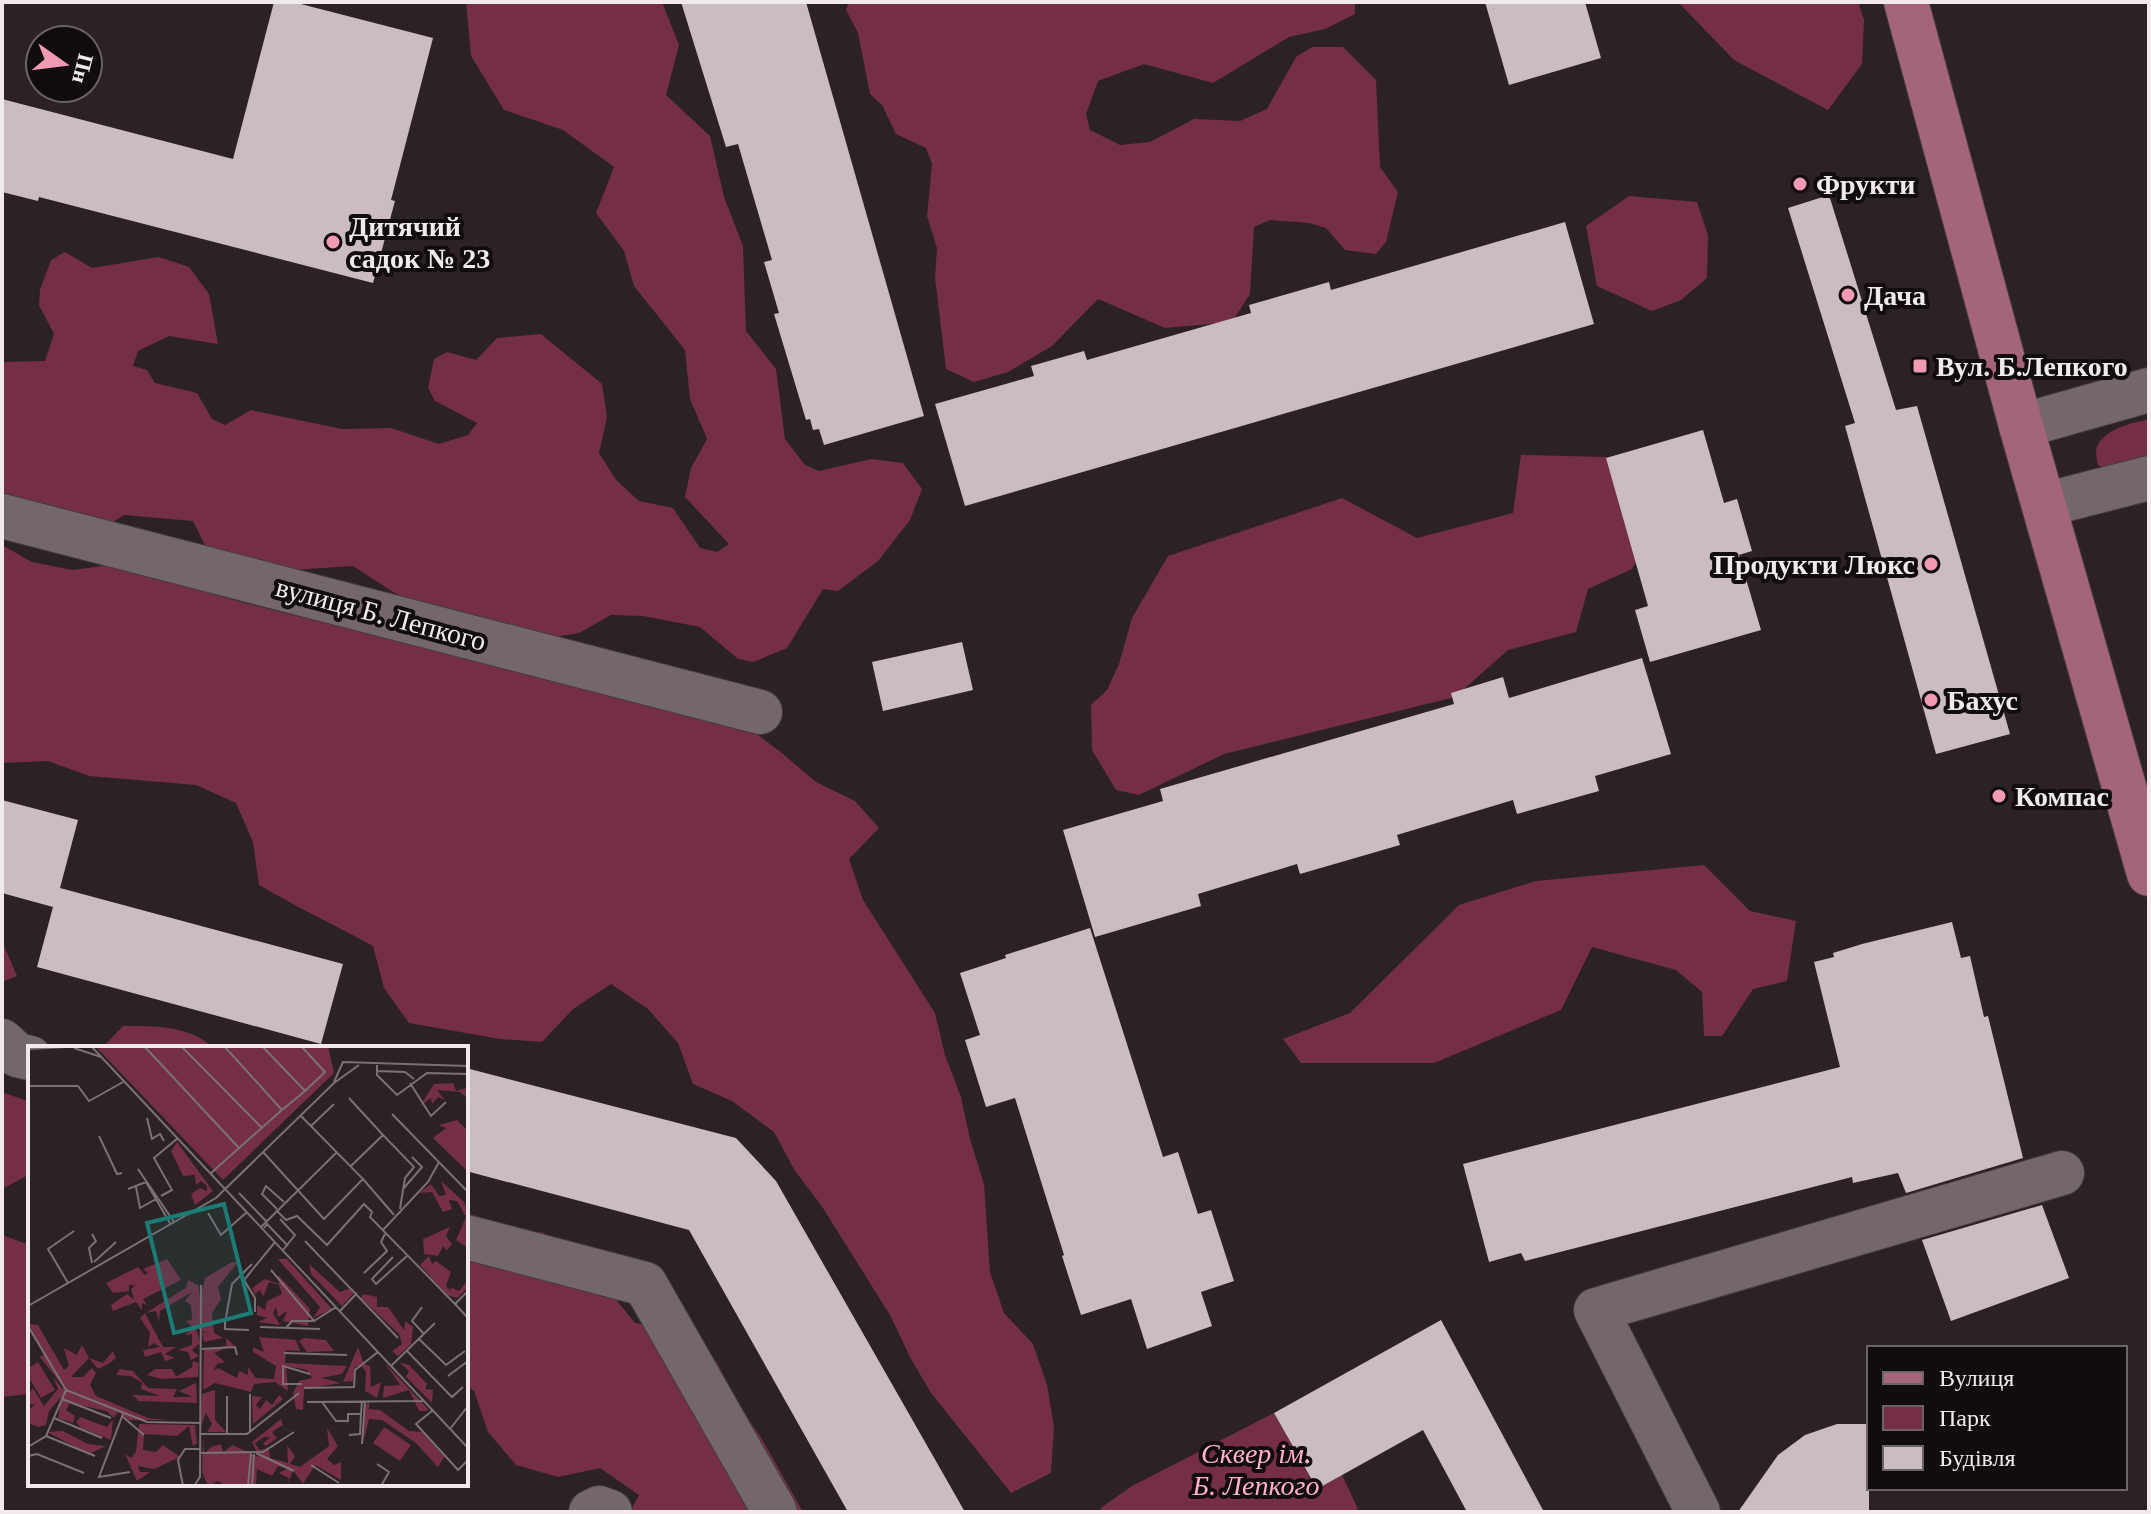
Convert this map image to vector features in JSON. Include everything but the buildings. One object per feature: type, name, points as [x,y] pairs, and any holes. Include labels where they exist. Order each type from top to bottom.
[{"type":"main road","points":[[1906,2],[2021,426],[2149,874]]},
{"type":"street","points":[[2021,426],[2149,390]]},
{"type":"street","points":[[2044,505],[2149,478]]},
{"type":"street","name":"вулиця Б. Лепкого","points":[[2,516],[760,712]]},
{"type":"street","points":[[2,1041],[17,1055],[28,1058]]},
{"type":"street","points":[[1698,1512],[1596,1310],[2062,1173]]},
{"type":"street","points":[[468,1238],[645,1284],[775,1512]]},
{"type":"street","points":[[591,1512],[599,1508],[610,1512]]},
{"type":"green space","points":[[466,2],[662,2],[679,45],[666,95],[710,136],[724,197],[743,246],[746,331],[776,369],[785,439],[805,465],[819,471],[871,459],[903,463],[922,489],[910,520],[878,561],[838,591],[823,589],[787,648],[753,662],[738,659],[700,627],[643,616],[611,615],[579,633],[530,641],[407,601],[353,566],[248,573],[215,566],[193,521],[124,515],[76,545],[40,539],[2,494],[2,362],[45,361],[54,334],[39,305],[40,290],[51,260],[65,252],[92,268],[159,257],[189,267],[209,294],[218,344],[169,336],[138,351],[133,366],[147,370],[155,383],[197,393],[212,419],[225,425],[251,410],[342,429],[391,428],[439,444],[468,435],[477,423],[435,401],[428,388],[434,359],[447,352],[476,360],[497,338],[541,334],[602,384],[607,417],[599,453],[616,480],[639,501],[673,508],[700,548],[717,552],[729,544],[685,497],[691,468],[707,439],[690,399],[685,350],[634,286],[624,251],[596,213],[614,167],[563,130],[504,110],[471,56]]},
{"type":"green space","points":[[849,2],[1355,2],[1355,14],[1325,29],[1289,37],[1213,83],[1144,64],[1098,81],[1086,114],[1090,130],[1120,145],[1150,142],[1194,119],[1240,121],[1267,109],[1296,57],[1312,47],[1343,47],[1376,80],[1380,167],[1398,192],[1386,242],[1376,254],[1345,250],[1326,228],[1309,223],[1270,220],[1254,227],[1250,294],[1232,322],[1165,328],[1098,299],[1052,346],[1008,372],[974,382],[946,369],[935,278],[937,248],[927,216],[932,164],[926,148],[896,134],[882,105],[870,94],[858,33],[846,10]]},
{"type":"green space","points":[[1678,2],[1858,2],[1864,20],[1862,64],[1828,110],[1734,60]]},
{"type":"green space","points":[[1629,196],[1697,202],[1708,235],[1707,278],[1681,300],[1652,311],[1597,286],[1586,226]]},
{"type":"green space","points":[[2149,419],[2149,463],[2112,473],[2098,465],[2096,452],[2103,438],[2117,429]]},
{"type":"green space","points":[[1521,455],[1607,457],[1643,548],[1632,569],[1588,589],[1576,632],[1508,650],[1455,697],[1224,754],[1139,795],[1116,790],[1092,750],[1091,705],[1107,690],[1119,664],[1132,618],[1168,556],[1342,498],[1417,538],[1513,513]]},
{"type":"green space","points":[[2,545],[32,562],[73,570],[116,564],[237,601],[321,622],[546,665],[750,729],[816,782],[855,801],[879,828],[849,859],[863,900],[935,1013],[984,1184],[990,1272],[1004,1313],[1033,1344],[1047,1385],[1054,1427],[1051,1473],[1011,1493],[931,1393],[890,1315],[821,1205],[795,1171],[774,1132],[732,1101],[693,1084],[678,1043],[648,1009],[611,984],[573,1009],[542,1042],[500,1039],[409,1023],[384,988],[373,946],[259,885],[253,842],[236,803],[196,785],[89,776],[48,761],[2,763]]},
{"type":"green space","points":[[1704,865],[1750,911],[1796,921],[1787,981],[1753,989],[1722,1036],[1704,1036],[1702,992],[1676,970],[1592,947],[1561,1010],[1434,1063],[1301,1063],[1283,1039],[1350,1013],[1459,905],[1536,881]]},
{"type":"green space","points":[[2,941],[17,976],[2,982]]},
{"type":"green space","points":[[123,1026],[183,1031],[211,1046],[104,1046]]},
{"type":"green space","points":[[2,1092],[28,1101],[28,1175],[2,1189]]},
{"type":"green space","points":[[542,1232],[579,1254],[635,1323],[690,1333],[718,1364],[737,1403],[762,1439],[803,1512],[630,1512],[639,1495],[600,1468],[558,1477],[516,1465],[488,1432],[474,1391],[468,1386],[468,1256],[499,1238]]},
{"type":"green space","points":[[2,1235],[28,1244],[28,1394],[2,1397]]},
{"type":"green space","name":"Сквер ім. Б. Лепкого","points":[[1274,1413],[1316,1489],[1342,1475],[1358,1509],[1353,1512],[1100,1512],[1102,1507],[1132,1486]]},
{"type":"place","name":"Фрукти","points":[[1800,184]]},
{"type":"place","name":"Дитячий садок № 23","points":[[333,242]]},
{"type":"place","name":"Дача","points":[[1848,295]]},
{"type":"place","name":"Вул. Б.Лепкого","points":[[1920,366]]},
{"type":"place","name":"Продукти Люкс","points":[[1931,564]]},
{"type":"place","name":"Бахус","points":[[1931,700]]},
{"type":"place","name":"Компас","points":[[1999,796]]}]
